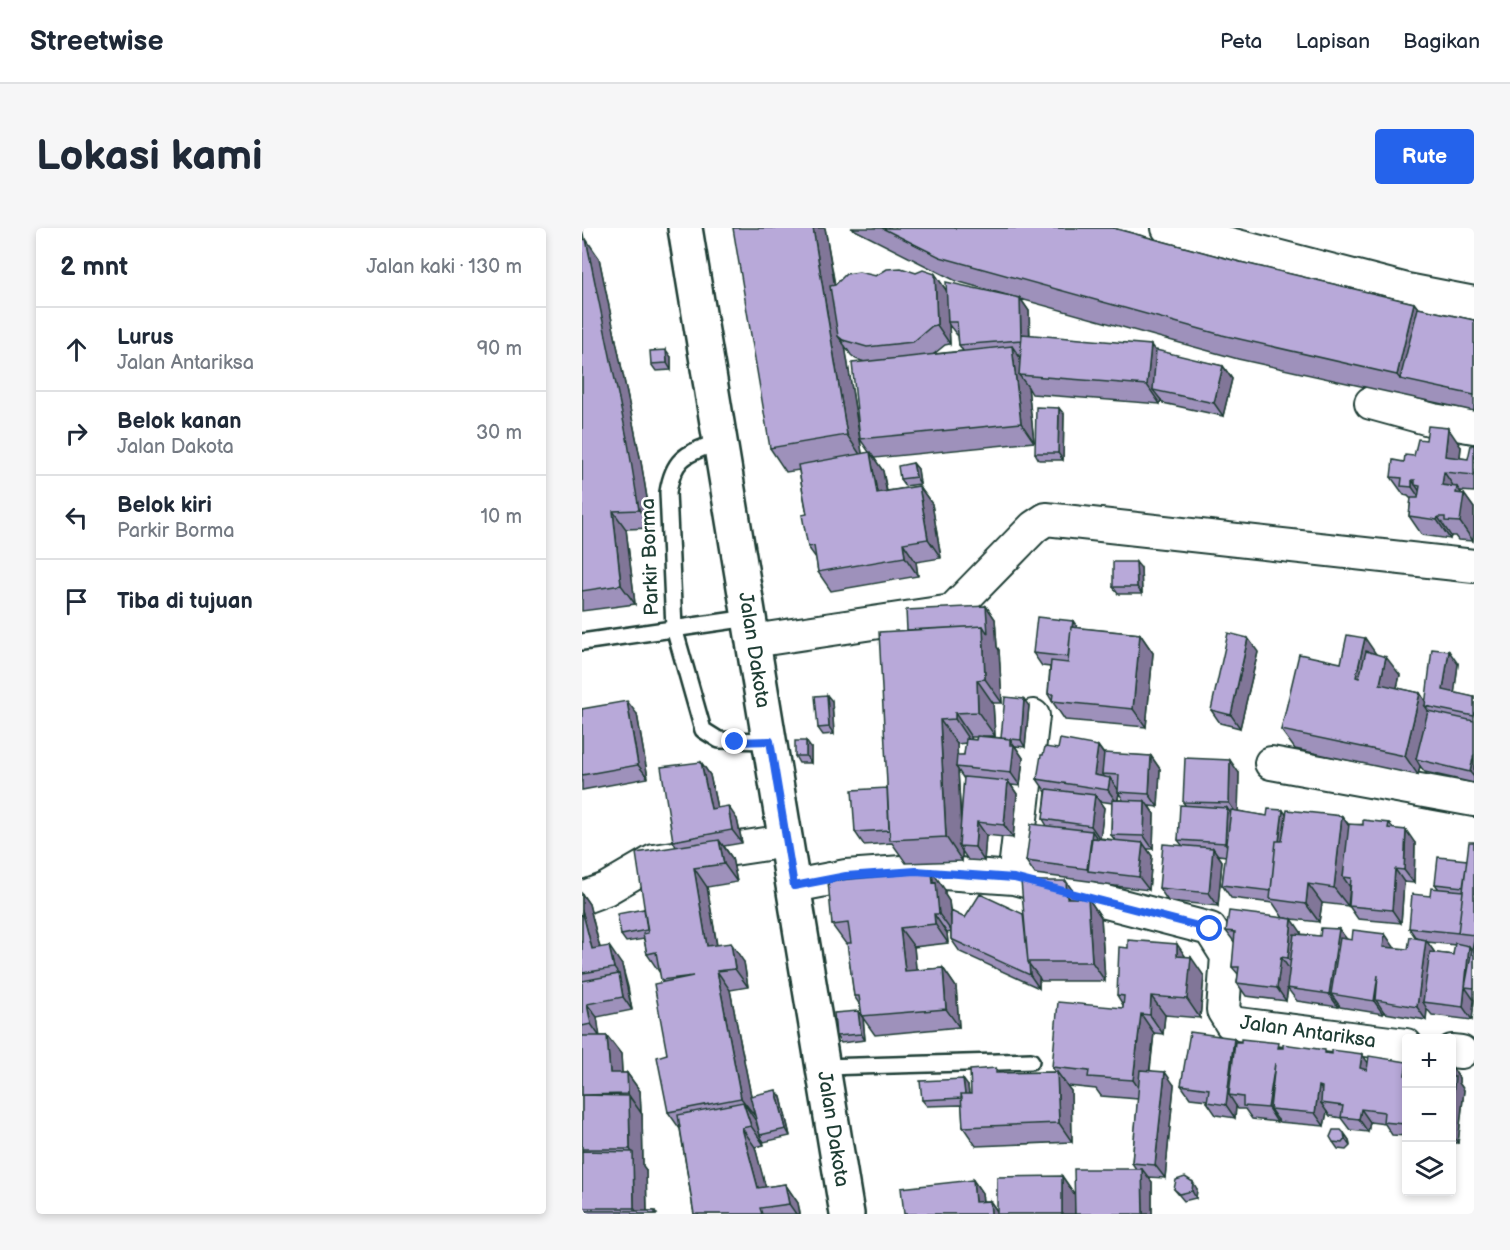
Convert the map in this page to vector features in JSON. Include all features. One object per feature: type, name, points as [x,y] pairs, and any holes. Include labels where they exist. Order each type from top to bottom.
[{"type":"main road","name":"Jalan Dakota","points":[[685,228],[847,1214]]},
{"type":"street","points":[[1168,228],[1395,287],[1474,303]]},
{"type":"street","points":[[1371,404],[1433,420],[1474,427]]},
{"type":"street","points":[[751,629],[952,611],[1034,527],[1046,519],[1474,566]]},
{"type":"street","points":[[1014,878],[1033,716]]},
{"type":"street","points":[[1271,763],[1474,800]]},
{"type":"street","points":[[582,898],[606,889],[654,861],[786,841]]},
{"type":"street","name":"Jalan Antariksa","points":[[794,886],[846,876],[916,871],[1014,878],[1210,929],[1227,956],[1223,1010],[1231,1023],[1402,1044]]},
{"type":"lane","name":"Parkir Borma","points":[[720,441],[686,455],[671,471],[668,492],[674,628],[703,730],[719,740],[770,741]]},
{"type":"lane","name":"Parkir Borma","points":[[582,642],[674,628]]},
{"type":"lane","points":[[674,628],[751,629]]},
{"type":"lane","points":[[823,1068],[1030,1061]]},
{"type":"building","points":[[733,228],[813,228],[847,435],[770,448]]},
{"type":"building","points":[[882,228],[1113,228],[1240,262],[1414,303],[1397,375],[1222,335],[940,257]]},
{"type":"building","points":[[586,239],[628,443],[639,510],[613,511],[621,585],[582,591],[582,240]]},
{"type":"building","points":[[901,268],[916,273],[923,270],[935,274],[937,325],[932,326],[913,342],[867,347],[843,340],[838,336],[830,286],[835,285],[846,274],[859,272],[876,276],[887,269]]},
{"type":"building","points":[[946,282],[1020,298],[1021,340],[959,345],[957,322],[948,322]]},
{"type":"building","points":[[1418,308],[1474,320],[1474,395],[1400,379]]},
{"type":"building","points":[[1022,334],[1151,345],[1147,385],[1019,375]]},
{"type":"building","points":[[1012,346],[1021,423],[860,439],[852,363]]},
{"type":"building","points":[[666,350],[667,363],[651,364],[650,351]]},
{"type":"building","points":[[1156,350],[1223,366],[1214,403],[1153,390]]},
{"type":"building","points":[[1036,407],[1059,408],[1058,453],[1035,453]]},
{"type":"building","points":[[1428,426],[1448,428],[1445,456],[1468,459],[1471,445],[1474,445],[1474,475],[1444,472],[1442,485],[1457,487],[1456,493],[1464,494],[1460,522],[1445,521],[1445,517],[1438,517],[1437,520],[1409,516],[1411,498],[1418,498],[1420,486],[1415,485],[1415,480],[1412,480],[1412,487],[1401,486],[1402,478],[1391,477],[1393,460],[1404,462],[1405,455],[1414,456],[1418,439],[1426,440]]},
{"type":"building","points":[[870,452],[877,493],[919,486],[928,539],[903,543],[905,557],[818,572],[814,546],[808,547],[802,515],[807,514],[798,465]]},
{"type":"building","points":[[913,463],[916,477],[900,479],[898,466]]},
{"type":"building","points":[[1113,562],[1136,562],[1137,587],[1113,587]]},
{"type":"building","points":[[986,606],[988,634],[983,626],[907,630],[906,610]]},
{"type":"building","points":[[1037,617],[1073,621],[1068,657],[1033,653]]},
{"type":"building","points":[[983,626],[985,679],[977,680],[978,712],[955,713],[955,719],[940,720],[946,837],[890,840],[879,632]]},
{"type":"building","points":[[1071,627],[1140,634],[1133,709],[1052,701],[1053,694],[1048,694],[1051,661],[1068,663]]},
{"type":"building","points":[[1228,633],[1248,638],[1231,715],[1211,710]]},
{"type":"building","points":[[1347,635],[1365,638],[1356,677],[1359,678],[1366,651],[1386,657],[1380,684],[1420,693],[1405,756],[1281,730],[1299,654],[1341,663]]},
{"type":"building","points":[[1432,649],[1449,651],[1443,690],[1474,697],[1474,716],[1425,706]]},
{"type":"building","points":[[827,695],[829,727],[818,728],[815,696]]},
{"type":"building","points":[[1005,697],[1024,699],[1021,740],[1001,738]]},
{"type":"building","points":[[627,701],[638,765],[582,775],[582,709]]},
{"type":"building","points":[[1428,711],[1474,721],[1474,754],[1470,772],[1416,759]]},
{"type":"building","points":[[977,736],[1010,739],[1010,745],[1014,745],[1011,773],[956,767],[957,755],[964,755],[966,739],[976,740]]},
{"type":"building","points":[[1060,739],[1098,746],[1094,775],[1110,778],[1108,790],[1037,779],[1041,755],[1045,747],[1058,749]]},
{"type":"building","points":[[795,741],[806,741],[806,756],[795,756]]},
{"type":"building","points":[[1104,753],[1151,756],[1149,794],[1118,792],[1119,775],[1102,774]]},
{"type":"building","points":[[1185,758],[1230,760],[1229,803],[1183,802]]},
{"type":"building","points":[[701,762],[711,809],[728,806],[732,830],[673,841],[661,767]]},
{"type":"building","points":[[964,777],[1008,781],[1004,825],[977,822],[975,847],[959,846]]},
{"type":"building","points":[[887,788],[889,830],[855,832],[852,790]]},
{"type":"building","points":[[1047,789],[1095,795],[1091,826],[1043,819]]},
{"type":"building","points":[[1112,800],[1145,801],[1144,836],[1111,835]]},
{"type":"building","points":[[1180,805],[1227,808],[1225,843],[1178,840]]},
{"type":"building","points":[[1268,809],[1283,810],[1279,841],[1276,841],[1271,891],[1222,885],[1231,810],[1267,816]]},
{"type":"building","points":[[1287,810],[1342,816],[1334,888],[1308,884],[1306,904],[1270,899],[1276,841],[1282,841]]},
{"type":"building","points":[[1363,820],[1389,823],[1388,828],[1406,830],[1404,870],[1395,869],[1392,910],[1349,906],[1351,878],[1343,877],[1349,824],[1363,825]]},
{"type":"building","points":[[1031,824],[1092,831],[1087,869],[1026,861]]},
{"type":"building","points":[[1092,838],[1143,843],[1139,877],[1088,871]]},
{"type":"building","points":[[719,840],[724,864],[694,868],[707,946],[731,943],[735,969],[717,971],[741,1098],[668,1112],[657,1057],[667,1054],[654,984],[693,976],[661,980],[656,952],[647,954],[643,934],[648,933],[636,853]]},
{"type":"building","points":[[1469,842],[1474,842],[1474,935],[1458,933]]},
{"type":"building","points":[[1163,844],[1213,848],[1209,893],[1159,888]]},
{"type":"building","points":[[1438,857],[1467,860],[1463,887],[1435,884]]},
{"type":"building","points":[[932,871],[933,883],[936,882],[939,914],[934,914],[935,924],[900,928],[905,971],[943,968],[946,1009],[862,1016],[859,996],[854,996],[847,943],[851,943],[848,923],[832,925],[828,881]]},
{"type":"building","points":[[1021,881],[1066,881],[1067,898],[1088,898],[1092,962],[1028,962]]},
{"type":"building","points":[[1431,888],[1463,891],[1458,933],[1409,928],[1412,894],[1430,896]]},
{"type":"building","points":[[980,894],[1023,914],[1030,975],[951,939],[951,911],[965,918]]},
{"type":"building","points":[[644,909],[647,930],[621,935],[617,914]]},
{"type":"building","points":[[582,910],[592,949],[609,946],[614,968],[582,973]]},
{"type":"building","points":[[1229,911],[1292,919],[1288,958],[1281,957],[1277,988],[1237,983],[1239,967],[1232,967],[1235,932],[1226,931]]},
{"type":"building","points":[[1321,928],[1339,929],[1329,994],[1287,988],[1294,934],[1320,936]]},
{"type":"building","points":[[1353,930],[1385,934],[1383,947],[1408,949],[1410,937],[1426,940],[1417,1007],[1376,1000],[1378,975],[1374,1001],[1331,994],[1340,938],[1352,940]]},
{"type":"building","points":[[1474,939],[1474,988],[1465,987]]},
{"type":"building","points":[[1128,940],[1177,944],[1177,956],[1191,957],[1187,999],[1151,996],[1150,1015],[1141,1014],[1133,1080],[1088,1077],[1089,1071],[1052,1067],[1058,1002],[1123,1008],[1124,996],[1117,995],[1119,947],[1128,948]]},
{"type":"building","points":[[1455,943],[1469,946],[1463,1007],[1423,1002],[1430,952],[1453,955]]},
{"type":"building","points":[[619,974],[623,997],[587,1004],[591,1024],[582,1026],[582,981]]},
{"type":"building","points":[[858,1011],[861,1034],[836,1036],[834,1013]]},
{"type":"building","points":[[1190,1032],[1234,1038],[1226,1105],[1207,1102],[1209,1089],[1181,1085]]},
{"type":"building","points":[[582,1036],[607,1036],[610,1073],[627,1073],[628,1094],[582,1095]]},
{"type":"building","points":[[1241,1039],[1279,1043],[1278,1048],[1283,1048],[1283,1044],[1325,1050],[1325,1053],[1332,1054],[1332,1050],[1362,1054],[1360,1068],[1367,1070],[1369,1056],[1402,1061],[1402,1124],[1383,1122],[1384,1112],[1361,1109],[1359,1119],[1341,1117],[1343,1106],[1321,1103],[1322,1087],[1319,1086],[1315,1113],[1270,1109],[1275,1063],[1268,1108],[1243,1106],[1243,1097],[1229,1095],[1235,1042],[1241,1042]]},
{"type":"building","points":[[996,1068],[996,1073],[1057,1072],[1059,1123],[963,1127],[961,1094],[971,1094],[970,1070]]},
{"type":"building","points":[[1140,1070],[1165,1072],[1155,1165],[1132,1163]]},
{"type":"building","points":[[963,1079],[965,1094],[961,1094],[962,1098],[922,1100],[920,1081]]},
{"type":"building","points":[[776,1090],[786,1129],[760,1135],[750,1096]]},
{"type":"building","points":[[582,1095],[629,1096],[630,1149],[582,1149]]},
{"type":"building","points":[[743,1102],[751,1126],[742,1128],[758,1188],[785,1184],[789,1204],[760,1208],[762,1214],[694,1214],[678,1115]]},
{"type":"building","points":[[1333,1130],[1341,1130],[1344,1133],[1345,1139],[1342,1143],[1333,1142],[1330,1137]]},
{"type":"building","points":[[582,1151],[633,1152],[634,1208],[582,1208]]},
{"type":"building","points":[[1074,1169],[1142,1169],[1143,1214],[1075,1214]]},
{"type":"building","points":[[1062,1176],[1062,1214],[997,1214],[997,1177]]},
{"type":"building","points":[[1185,1177],[1193,1182],[1192,1191],[1180,1194],[1174,1189],[1176,1180]]},
{"type":"building","points":[[973,1180],[975,1202],[990,1201],[991,1214],[904,1214],[901,1188]]},
{"type":"building","points":[[582,1211],[655,1211],[655,1214],[582,1214]]},
{"type":"route","points":[[735,742],[770,741],[794,886],[846,876],[916,871],[1014,878],[1210,929]]}]
